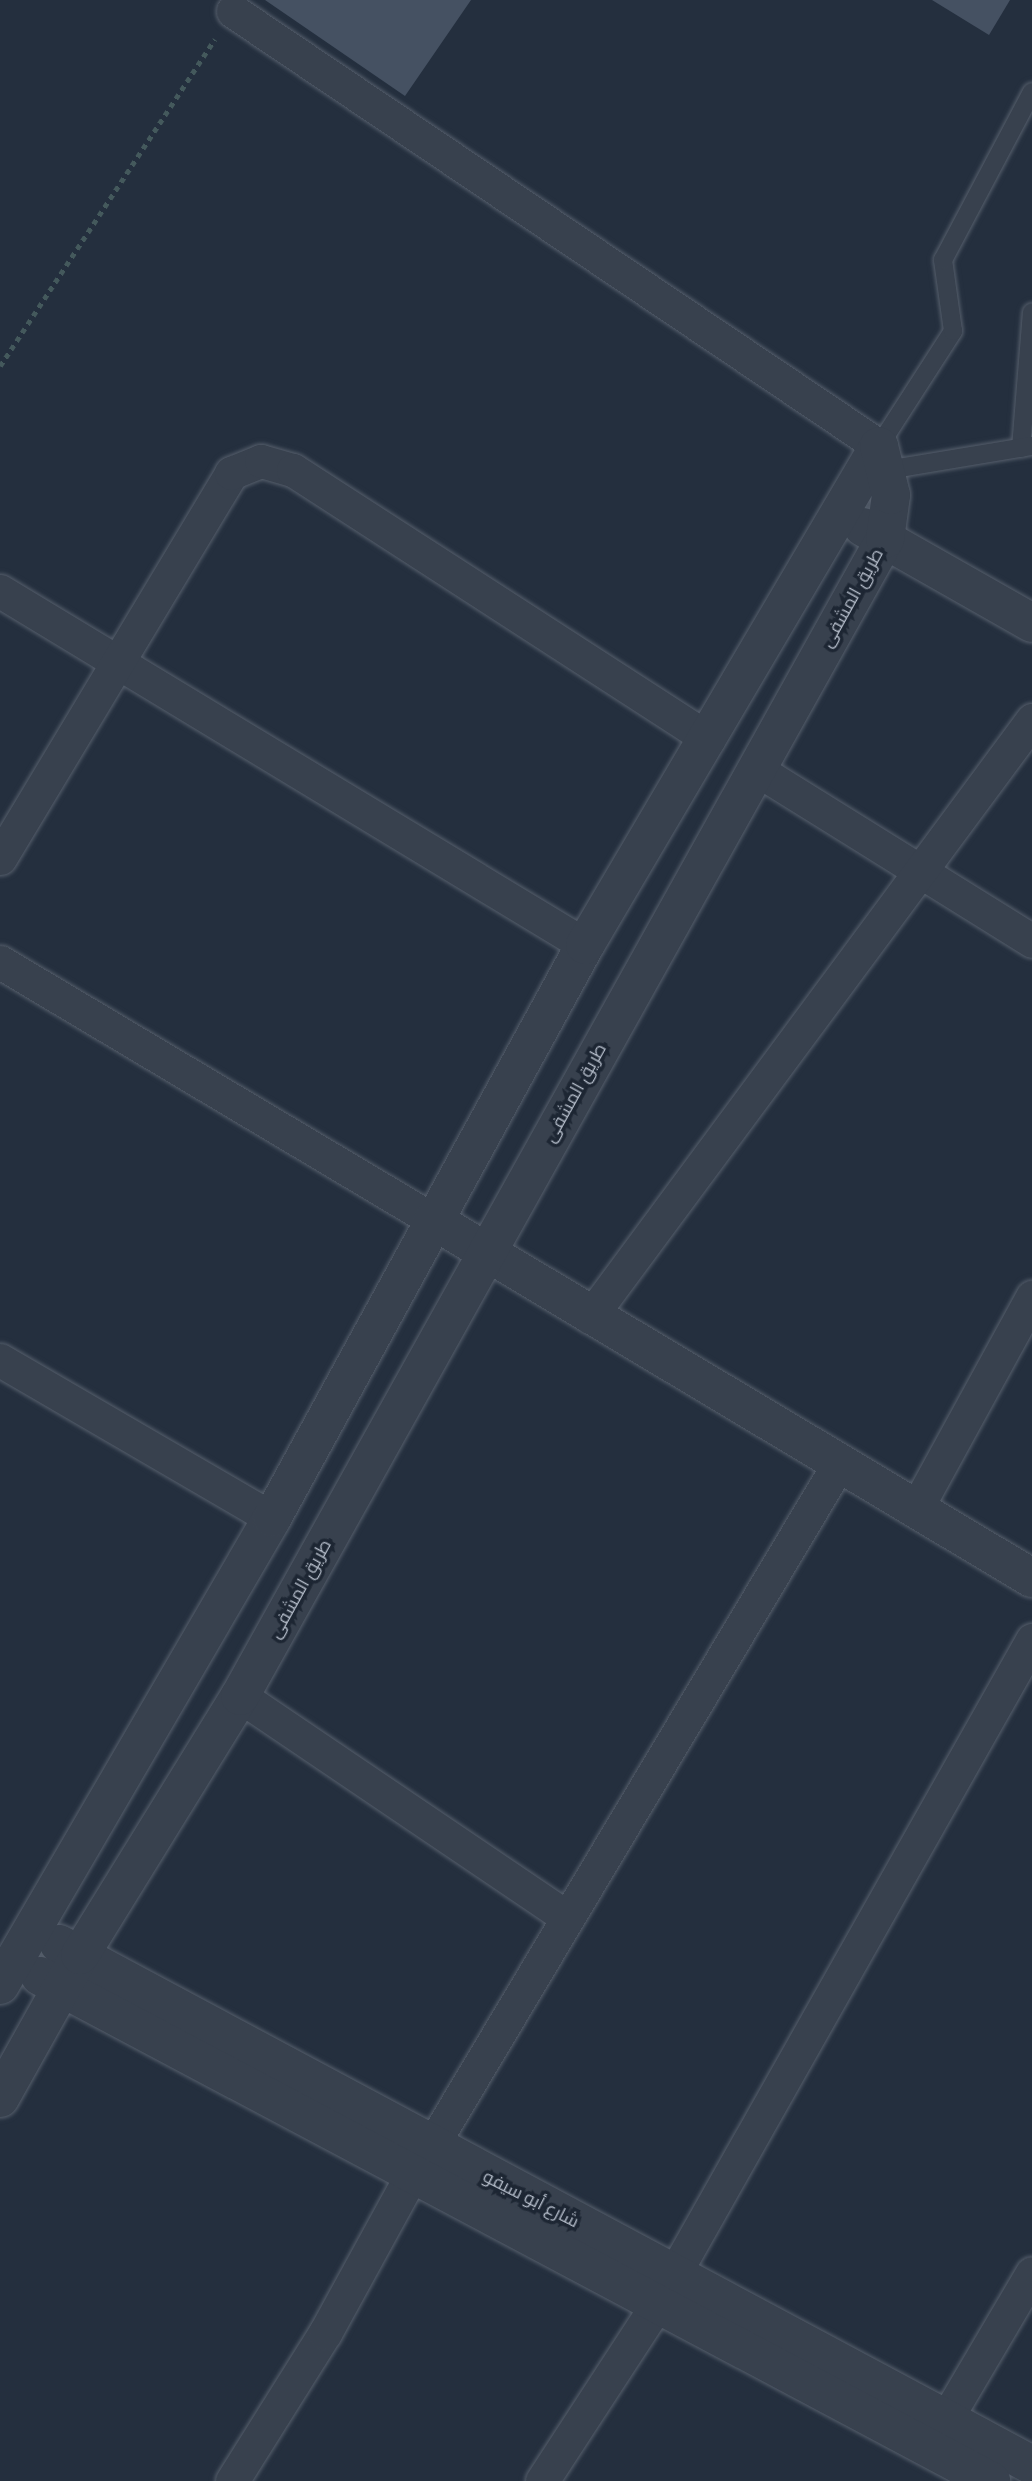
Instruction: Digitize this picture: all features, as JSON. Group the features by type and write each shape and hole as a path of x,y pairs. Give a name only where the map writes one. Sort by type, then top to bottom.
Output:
{"street":[{"path":"13,1952 272,1518 585,945 709,738 835,513 883,458 233,11"},
{"name":"طريق المشفى","path":"0,2098 80,1955 240,1696 485,1252 885,539 883,458"},
{"path":"0,858 231,473 261,461 293,470 709,738"},
{"path":"835,513 1032,623"},
{"path":"0,591 585,945"},
{"path":"590,1318 1032,720"},
{"path":"756,769 1032,941"},
{"path":"0,962 433,1220 590,1318 1032,1578"},
{"path":"916,1509 1032,1297"},
{"path":"0,1360 272,1518"},
{"path":"232,2481 325,2333 421,2162 838,1465"},
{"path":"542,2481 656,2306 672,2271 1032,1640"},
{"path":"240,1696 566,1917"},
{"name":"شارع أبو سيفو","path":"13,1952 80,1955 656,2306 991,2481"},
{"name":"شارع أبو سيفو","path":"13,1952 61,1988 421,2162 672,2271 1032,2465"},
{"path":"946,2419 1032,2273"}],"lane":[{"path":"883,458 953,331 943,260 1032,92"},
{"path":"883,458 1027,447 1032,312"}],"path":[{"path":"0,366 233,11"}],"building":[{"path":"265,0 471,0 405,96"},
{"path":"932,0 1010,0 989,35"}]}
